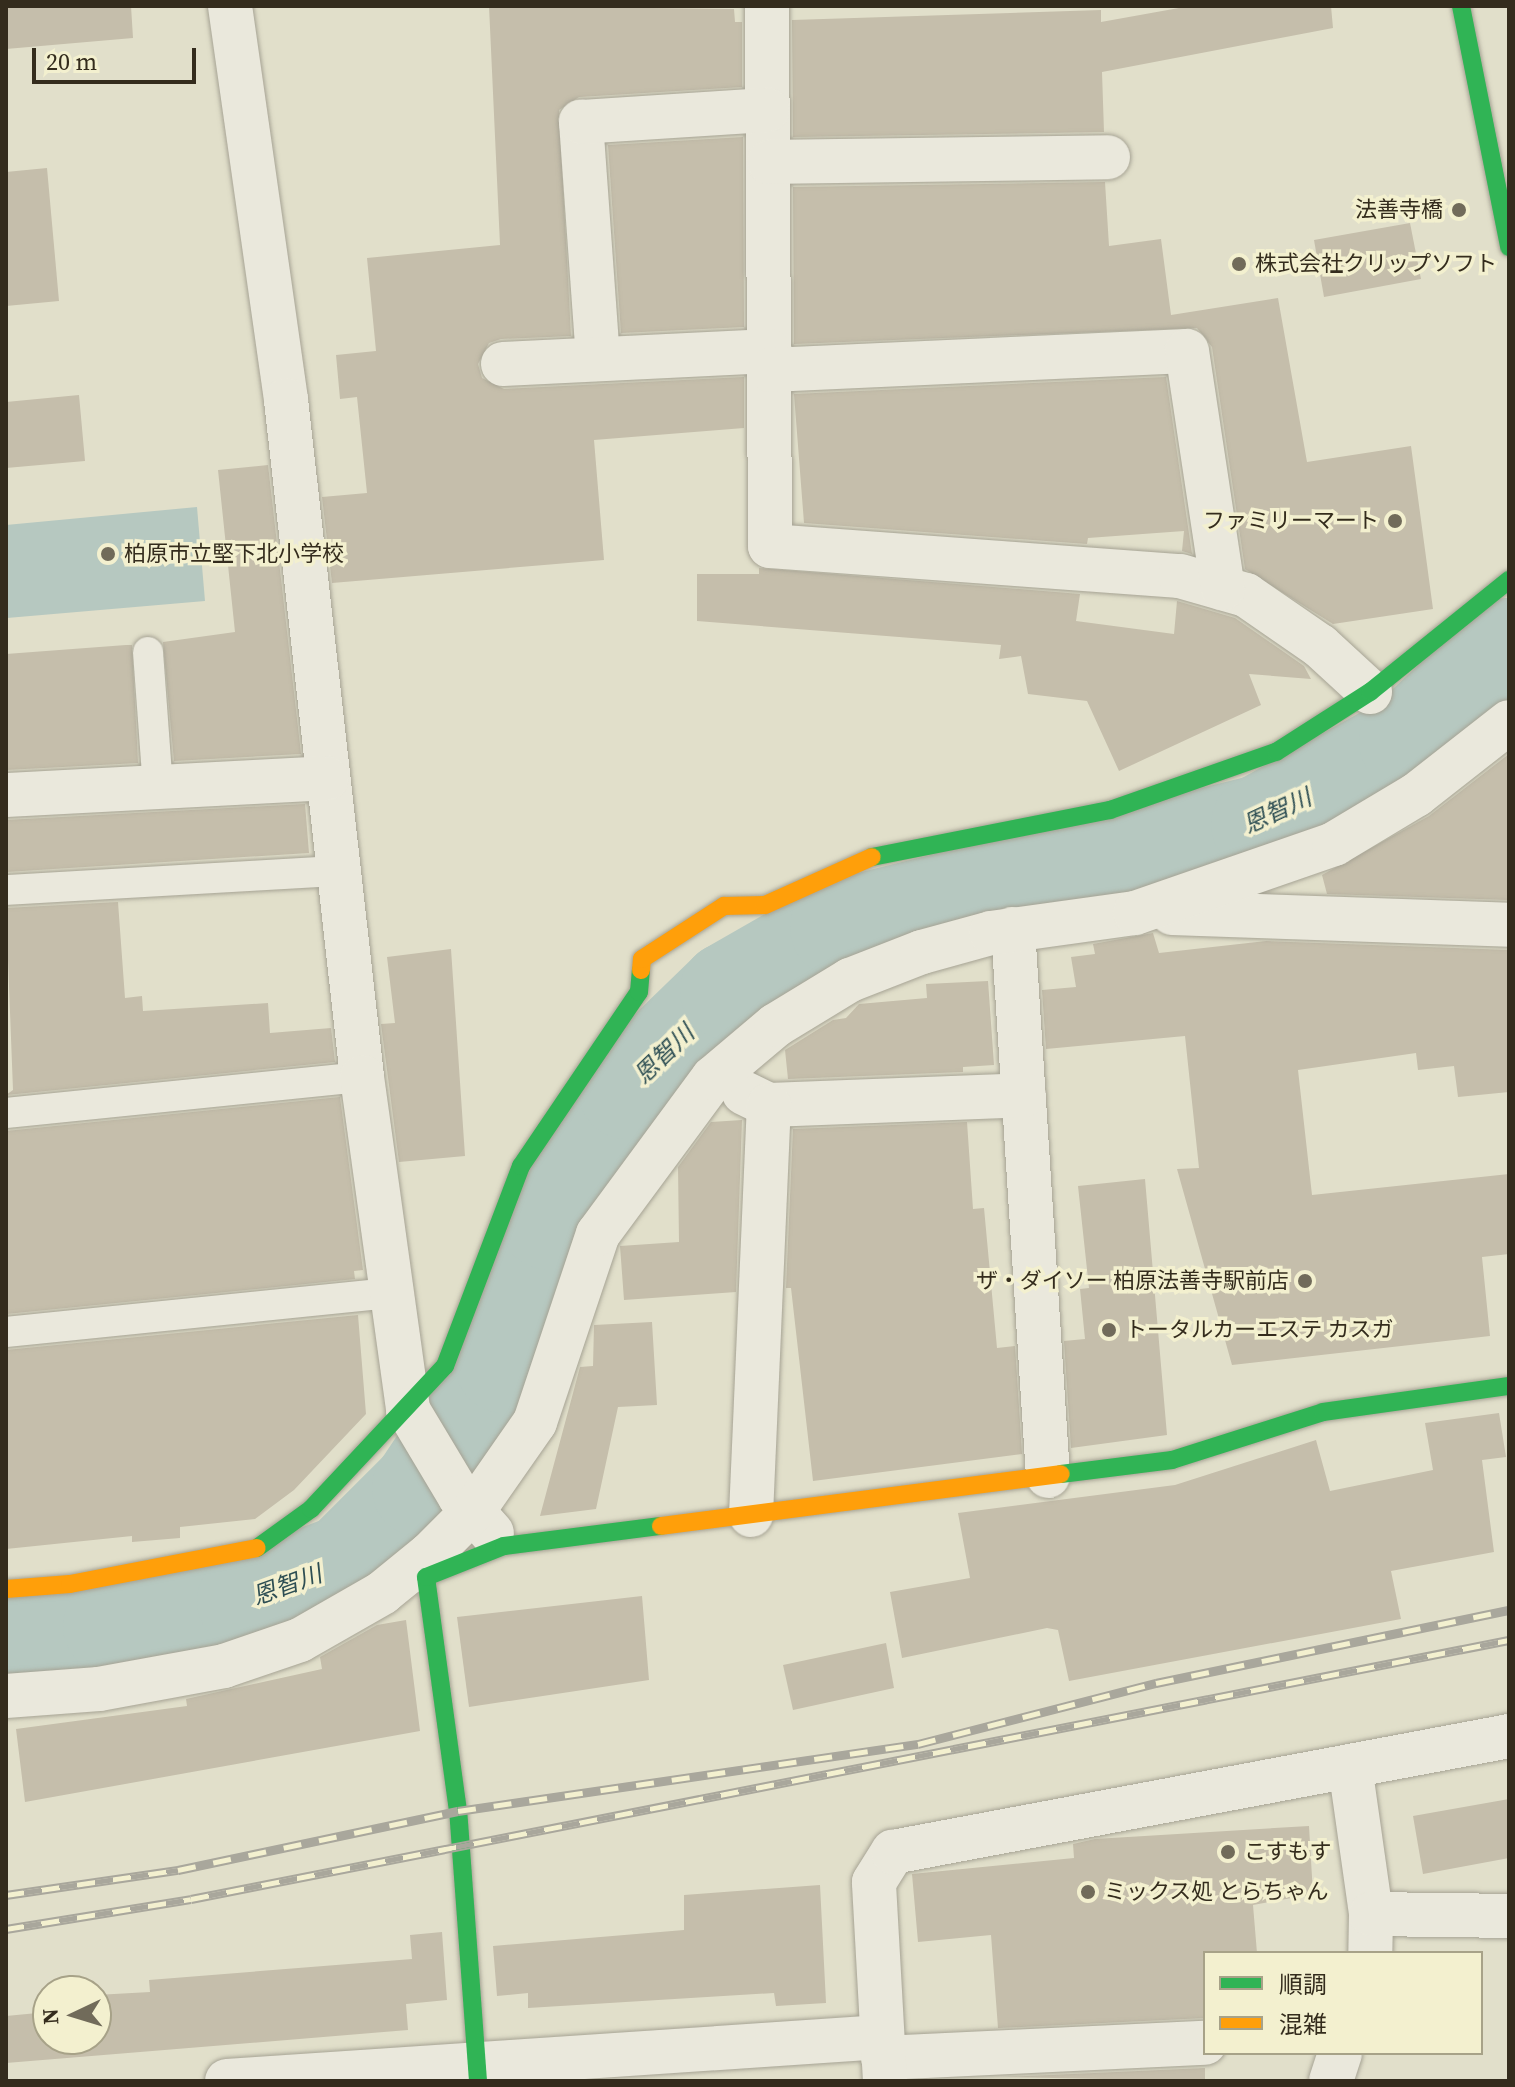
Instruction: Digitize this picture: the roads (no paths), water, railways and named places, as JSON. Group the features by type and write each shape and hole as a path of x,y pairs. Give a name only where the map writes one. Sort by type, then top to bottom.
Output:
{"street":[{"path":"230,6 286,400 362,1077 408,1410 466,1504 504,1546"},
{"path":"767,6 770,546 1180,576 1246,595 1320,646 1370,692"},
{"path":"1461,6 1509,247"},
{"path":"598,359 581,122 768,110"},
{"path":"769,162 1108,157"},
{"path":"503,364 598,359 770,360 1187,351 1223,588"},
{"path":"6,1589 70,1584 254,1550 311,1509 408,1410 445,1366 521,1166 639,992 642,959 724,906 765,905 861,859 1110,810 1198,783 1276,752 1370,692 1509,580"},
{"path":"1135,913 1334,844 1416,795 1509,722"},
{"path":"6,795 327,778"},
{"path":"382,1593 466,1504 535,1422 598,1234 713,1078 776,1025 850,980 922,952 1013,929 1135,913 1509,925"},
{"path":"1013,929 1048,1476"},
{"path":"713,1078 769,1105 1024,1095"},
{"path":"751,1515 769,1105"},
{"path":"6,1696 99,1689 224,1666 300,1640 382,1593 504,1546 1172,1460 1323,1412 1509,1386"},
{"path":"426,1577 458,1811 478,2073"},
{"path":"883,2059 874,1882 893,1852 1509,1736"},
{"path":"1350,1766 1371,1934 1509,1916"},
{"path":"227,2081 883,2059 1203,2043"},
{"path":"1331,2081 1339,2055"}],"lane":[{"path":"148,652 158,787"},
{"path":"6,890 338,871"},
{"path":"6,1113 362,1077"},
{"path":"6,1332 392,1293"}],"waterway":[{"name":"恩智川","path":"6,1634 112,1626 246,1601 346,1563 421,1488 504,1364 549,1221 627,1090 729,991 839,928 1260,824 1408,742 1509,647"}],"railway":[{"path":"6,1895 178,1870 458,1811 918,1744 1156,1683 1509,1610"},
{"path":"6,1929 191,1899 1509,1640"}],"place":[{"name":"法善寺橋","path":"1459,210"},
{"name":"株式会社クリップソフト","path":"1239,264"},
{"name":"ファミリーマート","path":"1395,521"},
{"name":"柏原市立堅下北小学校","path":"108,554"},
{"name":"ザ・ダイソー 柏原法善寺駅前店","path":"1305,1281"},
{"name":"トータルカーエステ カスガ","path":"1109,1330"},
{"name":"こすもす","path":"1228,1852"},
{"name":"ミックス処 とらちゃん","path":"1088,1892"}]}
